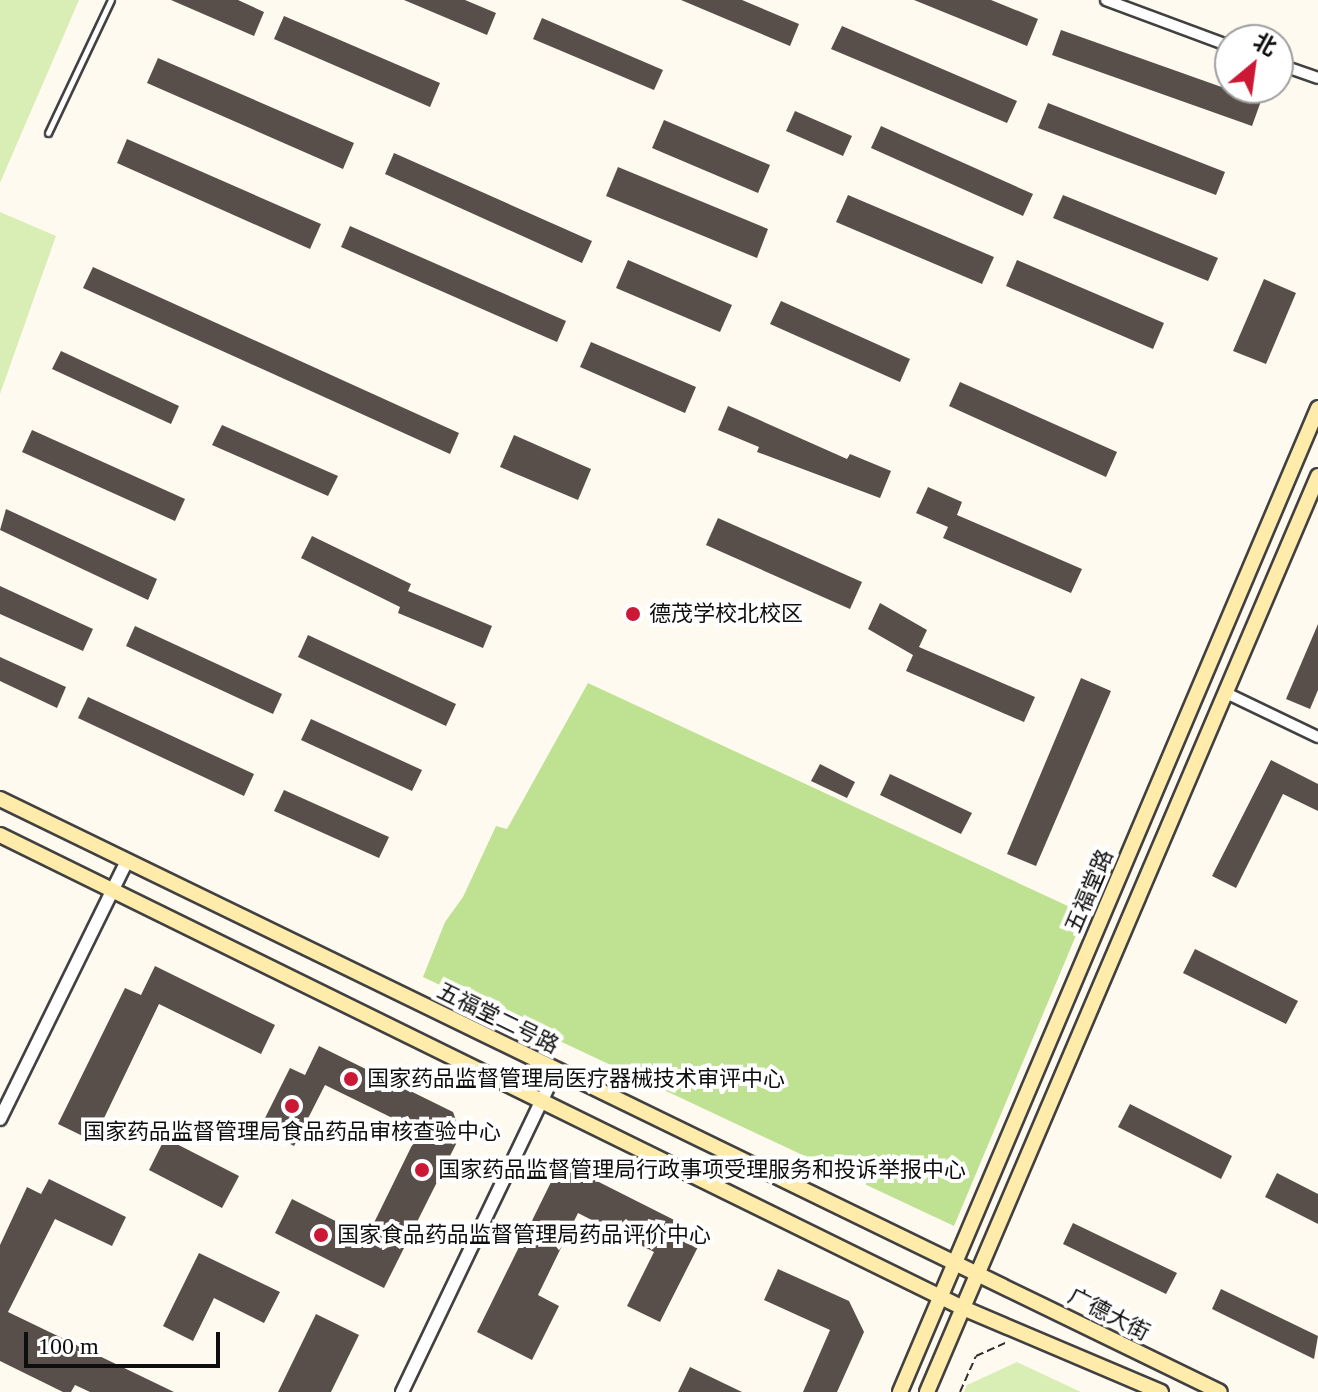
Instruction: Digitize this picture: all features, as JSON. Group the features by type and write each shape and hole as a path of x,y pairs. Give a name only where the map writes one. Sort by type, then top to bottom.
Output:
{"main road":[{"name":"五福堂路","path":"900,1392 1318,408"},
{"path":"927,1392 1318,476"},
{"name":"五福堂二号路","path":"0,799 977,1277"},
{"path":"0,835 963,1308 1161,1392"},
{"name":"广德大街","path":"977,1277 1220,1392"}],"street":[{"path":"1106,0 1214,40"},
{"path":"1294,70 1318,78"},
{"path":"1226,693 1318,737"},
{"path":"0,1119 110,889 127,861"},
{"path":"402,1392 556,1070"}],"lane":[{"path":"48,133 111,0"}],"path":[{"path":"960,1392 976,1356 997,1342 1020,1341"}],"green space":[{"path":"0,0 79,0 0,183"},
{"path":"0,212 56,236 0,394"},
{"path":"588,683 1085,914 954,1226 423,977 445,922 463,897 496,826 507,829"},
{"path":"1017,1362 1081,1392 964,1392 967,1385"}],"building":[{"path":"171,0 238,0 264,12 254,36"},
{"path":"404,0 465,0 496,13 487,35"},
{"path":"681,0 742,0 799,24 790,46"},
{"path":"914,0 991,0 1038,19 1027,46"},
{"path":"284,16 440,83 430,107 274,39"},
{"path":"542,18 663,70 654,90 533,39"},
{"path":"842,26 1017,101 1007,123 831,49"},
{"path":"1061,30 1214,84 1214,104 1260,104 1252,126 1052,55"},
{"path":"158,58 354,143 343,169 147,83"},
{"path":"1048,103 1225,172 1216,195 1038,128"},
{"path":"795,111 852,136 843,156 786,131"},
{"path":"664,120 770,165 758,193 652,148"},
{"path":"881,126 1033,194 1023,216 871,148"},
{"path":"127,139 321,224 310,249 117,163"},
{"path":"394,153 592,241 582,263 385,174"},
{"path":"618,167 768,229 757,258 606,196"},
{"path":"848,195 994,257 982,284 836,222"},
{"path":"1063,195 1218,258 1208,281 1053,218"},
{"path":"350,226 566,321 557,342 341,247"},
{"path":"628,260 732,305 720,332 616,288"},
{"path":"1017,260 1164,323 1153,349 1006,286"},
{"path":"93,267 459,433 450,454 83,288"},
{"path":"1264,279 1296,293 1266,364 1233,351"},
{"path":"781,301 910,359 900,382 770,324"},
{"path":"591,342 696,387 685,413 580,367"},
{"path":"61,351 179,406 171,424 52,369"},
{"path":"960,382 1117,452 1106,477 949,406"},
{"path":"728,406 847,459 850,454 891,471 880,498 757,452 759,447 718,430"},
{"path":"222,425 338,476 328,496 212,445"},
{"path":"32,430 185,499 175,521 22,452"},
{"path":"514,435 591,469 578,500 500,467"},
{"path":"928,487 962,502 957,515 1082,569 1071,593 943,538 948,527 916,513"},
{"path":"6,509 157,579 148,600 0,530"},
{"path":"718,518 862,582 850,609 706,545"},
{"path":"312,536 411,584 408,591 492,626 483,648 398,613 400,607 301,558"},
{"path":"0,586 93,629 83,651 0,614"},
{"path":"880,603 927,630 919,647 1035,697 1024,722 906,671 913,655 868,629"},
{"path":"1318,624 1318,690 1310,709 1286,699"},
{"path":"135,626 282,694 273,714 126,646"},
{"path":"308,635 456,704 446,726 298,657"},
{"path":"0,657 66,687 57,708 0,681"},
{"path":"1081,678 1111,691 1036,866 1007,854"},
{"path":"88,697 254,774 244,796 78,718"},
{"path":"311,719 422,770 412,791 301,740"},
{"path":"1271,760 1318,784 1318,811 1283,794 1236,888 1212,876"},
{"path":"820,764 855,782 847,798 811,781"},
{"path":"890,774 972,813 961,834 880,795"},
{"path":"284,790 389,837 379,858 274,811"},
{"path":"1195,949 1298,1001 1286,1024 1183,973"},
{"path":"155,966 275,1025 261,1054 159,1004 93,1141 58,1124 125,988 141,995"},
{"path":"319,1046 453,1112 461,1134 384,1288 275,1233 292,1199 367,1237 419,1131 325,1085 294,1146 260,1128 290,1068 305,1075"},
{"path":"1130,1104 1232,1156 1221,1179 1118,1127"},
{"path":"165,1138 239,1176 222,1208 149,1170"},
{"path":"573,1169 704,1235 660,1322 627,1306 654,1252 578,1213 538,1295 559,1306 532,1360 477,1332 554,1176"},
{"path":"1277,1173 1318,1194 1318,1224 1265,1197"},
{"path":"49,1179 126,1217 112,1246 55,1219 8,1312 174,1392 90,1392 75,1385 71,1392 63,1392 0,1361 0,1245 27,1187 41,1194"},
{"path":"1073,1223 1177,1273 1166,1294 1063,1244"},
{"path":"199,1253 280,1292 264,1323 214,1298 193,1341 163,1326"},
{"path":"778,1269 849,1301 864,1332 837,1392 803,1392 830,1330 764,1300"},
{"path":"1221,1289 1318,1336 1314,1359 1212,1309"},
{"path":"316,1314 359,1335 331,1392 278,1392"},
{"path":"690,1367 742,1392 678,1392"}],"place":[{"name":"德茂学校北校区","path":"633,614"},
{"name":"国家药品监督管理局医疗器械技术审评中心","path":"351,1079"},
{"name":"国家药品监督管理局食品药品审核查验中心","path":"292,1106"},
{"name":"国家药品监督管理局行政事项受理服务和投诉举报中心","path":"422,1170"},
{"name":"国家食品药品监督管理局药品评价中心","path":"321,1235"}]}
